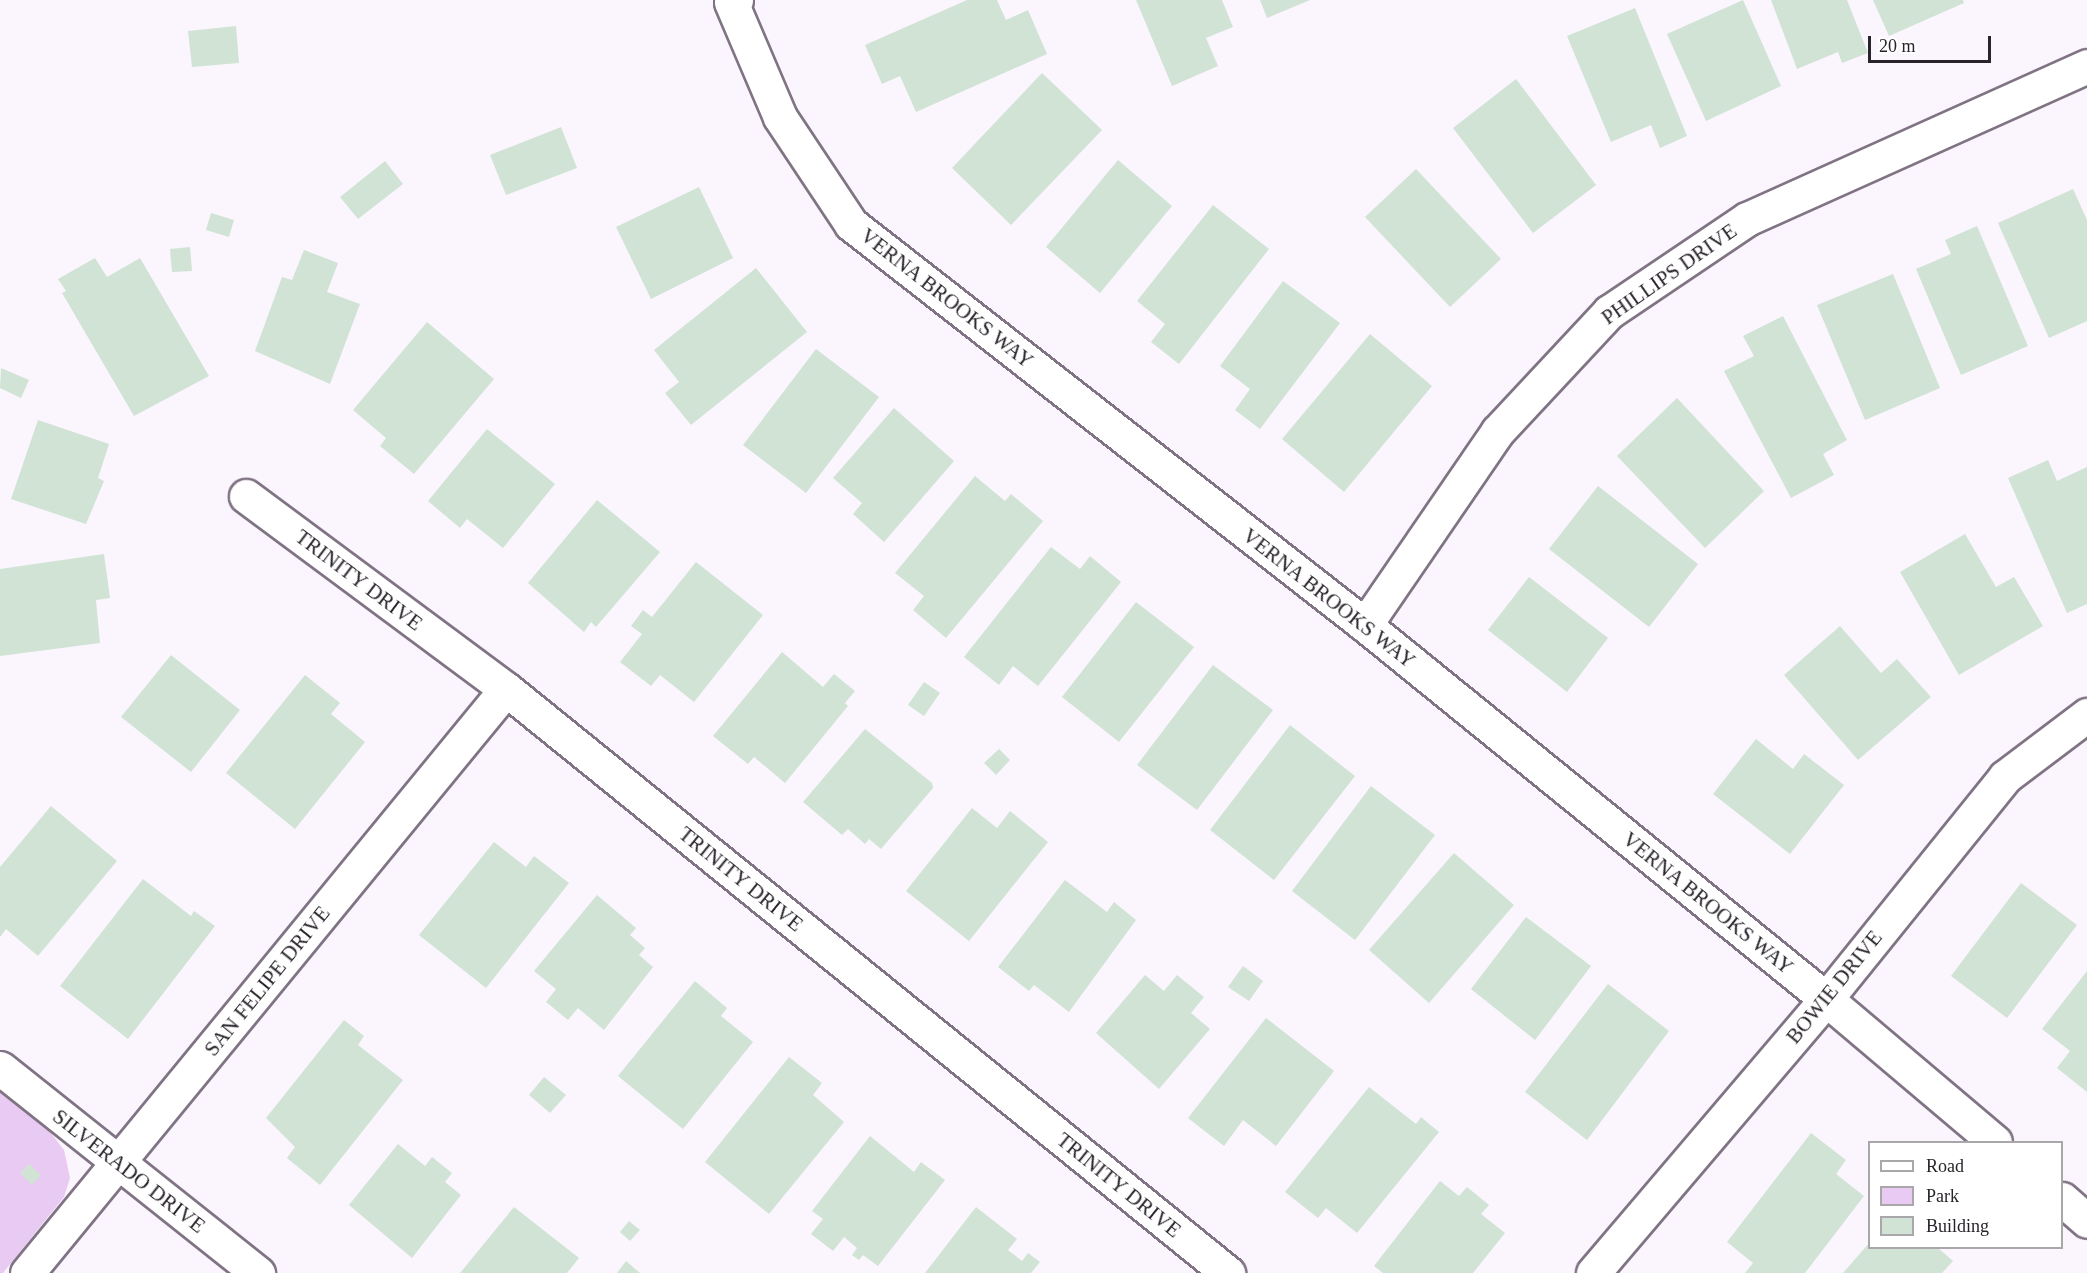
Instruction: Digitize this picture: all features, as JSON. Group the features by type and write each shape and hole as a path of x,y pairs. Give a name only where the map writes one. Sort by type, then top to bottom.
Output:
{"street":[{"name":"VERNA BROOKS WAY","path":"733,1 780,117 851,224 1365,625 1826,999 1993,1141"},
{"name":"PHILLIPS DRIVE","path":"1365,625 1498,431 1609,312 1748,219 2087,66"},
{"name":"TRINITY DRIVE","path":"246,496 506,689 1228,1273"},
{"name":"SAN FELIPE DRIVE","path":"27,1273 506,689"},
{"name":"BOWIE DRIVE","path":"1593,1273 1826,999 2005,777 2087,715"},
{"name":"SILVERADO DRIVE","path":"0,1068 117,1164 258,1273"},
{"path":"2063,1201 2087,1221"}],"green space":[{"path":"0,1091 50,1132 64,1150 70,1178 64,1197 3,1273 0,1273"}],"building":[{"path":"967,0 997,0 1006,20 1028,10 1047,54 916,112 900,76 882,84 865,45"},
{"path":"1136,0 1222,0 1233,27 1206,38 1218,66 1172,86"},
{"path":"1260,0 1310,0 1267,18"},
{"path":"1743,0 1781,86 1706,121 1667,34"},
{"path":"1771,0 1847,0 1868,53 1842,63 1838,52 1797,69"},
{"path":"1873,0 1963,0 1964,3 1889,36"},
{"path":"1635,8 1687,136 1660,148 1651,125 1611,142 1567,36"},
{"path":"236,26 239,63 192,67 188,31"},
{"path":"1042,73 1102,130 1011,225 952,168"},
{"path":"1516,79 1596,185 1533,233 1453,128"},
{"path":"561,127 577,168 506,195 490,155"},
{"path":"1118,160 1172,206 1100,293 1046,247"},
{"path":"385,161 403,184 358,219 340,197"},
{"path":"1416,169 1501,259 1450,307 1365,217"},
{"path":"699,187 733,258 651,299 616,227"},
{"path":"2073,189 2087,220 2087,321 2049,338 1998,223"},
{"path":"1213,205 1269,249 1179,364 1151,342 1165,324 1137,301"},
{"path":"211,213 234,220 229,237 206,230"},
{"path":"1977,226 2028,346 1961,375 1916,269 1951,254 1945,240"},
{"path":"190,247 192,271 172,272 170,249"},
{"path":"304,250 338,263 327,292 360,304 330,384 255,351 282,277 292,280"},
{"path":"95,258 107,277 140,258 209,376 134,416 62,293 66,291 58,279"},
{"path":"756,268 807,332 691,425 665,393 679,382 654,350"},
{"path":"1893,274 1940,388 1865,420 1817,305"},
{"path":"1283,281 1340,323 1260,429 1235,410 1250,389 1220,366"},
{"path":"1783,316 1847,440 1823,454 1834,475 1791,498 1724,371 1754,356 1743,336"},
{"path":"427,322 494,379 414,474 380,446 386,438 353,410"},
{"path":"1370,334 1432,386 1344,492 1282,439"},
{"path":"816,349 879,397 806,493 743,445"},
{"path":"1,368 29,380 21,398 0,388"},
{"path":"1677,398 1764,491 1705,548 1617,456"},
{"path":"894,408 954,461 884,542 853,514 862,503 833,478"},
{"path":"38,420 109,444 98,478 104,481 86,524 11,499"},
{"path":"487,429 555,484 503,548 467,519 460,528 428,501"},
{"path":"2048,460 2057,481 2087,467 2087,604 2067,613 2008,478"},
{"path":"975,476 1005,501 1011,494 1043,521 946,638 913,610 924,596 895,573"},
{"path":"1598,486 1698,564 1649,627 1549,549"},
{"path":"597,500 660,552 596,627 591,622 584,632 528,583"},
{"path":"1965,534 1996,587 2014,577 2043,626 1959,675 1900,572"},
{"path":"1051,547 1080,569 1090,556 1121,582 1038,686 1013,666 999,685 964,657"},
{"path":"104,554 110,598 96,600 100,643 0,656 0,569"},
{"path":"696,562 763,615 694,702 660,675 651,686 620,662 642,634 631,626 643,610 652,617"},
{"path":"1529,577 1608,638 1567,692 1488,630"},
{"path":"1136,602 1194,647 1119,742 1062,697"},
{"path":"1840,626 1881,673 1897,659 1931,697 1858,760 1784,675"},
{"path":"782,652 823,687 834,674 855,691 845,703 848,706 785,783 754,757 748,764 713,736"},
{"path":"171,655 240,710 191,772 121,717"},
{"path":"1213,665 1273,710 1197,810 1137,765"},
{"path":"305,675 340,703 331,714 365,742 295,829 226,773"},
{"path":"924,682 940,693 924,716 908,705"},
{"path":"1290,725 1355,776 1274,880 1210,830"},
{"path":"865,729 932,783 933,788 881,849 869,839 865,844 848,829 842,835 803,802"},
{"path":"1756,739 1793,769 1804,754 1844,785 1790,854 1713,794"},
{"path":"999,749 1010,760 996,775 984,763"},
{"path":"1371,786 1435,835 1355,940 1292,891"},
{"path":"51,806 117,861 38,956 6,929 0,937 0,867"},
{"path":"972,808 997,828 1010,811 1048,842 969,941 906,891"},
{"path":"494,842 526,867 534,856 569,883 486,988 419,935"},
{"path":"1454,853 1514,905 1429,1003 1369,950"},
{"path":"143,879 191,916 194,911 215,926 128,1039 60,986"},
{"path":"1065,880 1107,912 1114,902 1136,920 1069,1012 1034,985 1029,991 998,967"},
{"path":"2021,883 2077,925 2007,1018 1951,976"},
{"path":"597,895 636,928 630,935 645,948 639,955 653,967 604,1030 578,1008 568,1020 546,1002 556,989 534,971"},
{"path":"1526,917 1591,966 1535,1040 1471,989"},
{"path":"1243,966 1263,981 1249,1001 1228,987"},
{"path":"2087,971 2087,1092 2057,1068 2070,1051 2042,1029"},
{"path":"1145,975 1164,991 1177,975 1204,997 1191,1013 1210,1029 1159,1089 1096,1033"},
{"path":"695,981 727,1008 721,1016 753,1042 683,1129 618,1076"},
{"path":"1608,984 1669,1031 1587,1140 1525,1092"},
{"path":"1266,1018 1334,1071 1276,1146 1243,1120 1224,1146 1188,1118"},
{"path":"344,1020 364,1036 358,1045 403,1080 320,1185 287,1158 295,1147 266,1118"},
{"path":"789,1057 822,1083 813,1095 844,1122 769,1214 705,1162"},
{"path":"544,1077 566,1095 550,1113 529,1095"},
{"path":"1369,1087 1416,1124 1421,1117 1439,1132 1357,1233 1326,1208 1318,1218 1285,1192"},
{"path":"1811,1133 1846,1160 1836,1174 1864,1196 1805,1273 1745,1273 1753,1263 1727,1242"},
{"path":"870,1136 914,1172 921,1162 945,1180 878,1266 863,1255 859,1260 852,1255 857,1248 844,1237 833,1251 811,1234 823,1219 812,1211"},
{"path":"398,1144 425,1166 432,1157 452,1173 445,1182 461,1195 412,1258 349,1205"},
{"path":"29,1164 41,1175 32,1185 20,1173"},
{"path":"1440,1181 1459,1196 1467,1187 1489,1205 1481,1214 1505,1233 1473,1273 1383,1273 1374,1266"},
{"path":"514,1207 579,1258 567,1273 460,1273"},
{"path":"976,1207 1017,1239 1008,1250 1022,1261 1028,1253 1040,1262 1031,1273 925,1273"},
{"path":"629,1221 640,1230 630,1241 620,1232"},
{"path":"1868,1244 1868,1249 1939,1249 1953,1261 1942,1273 1843,1273"},
{"path":"626,1261 640,1273 617,1273"}]}
